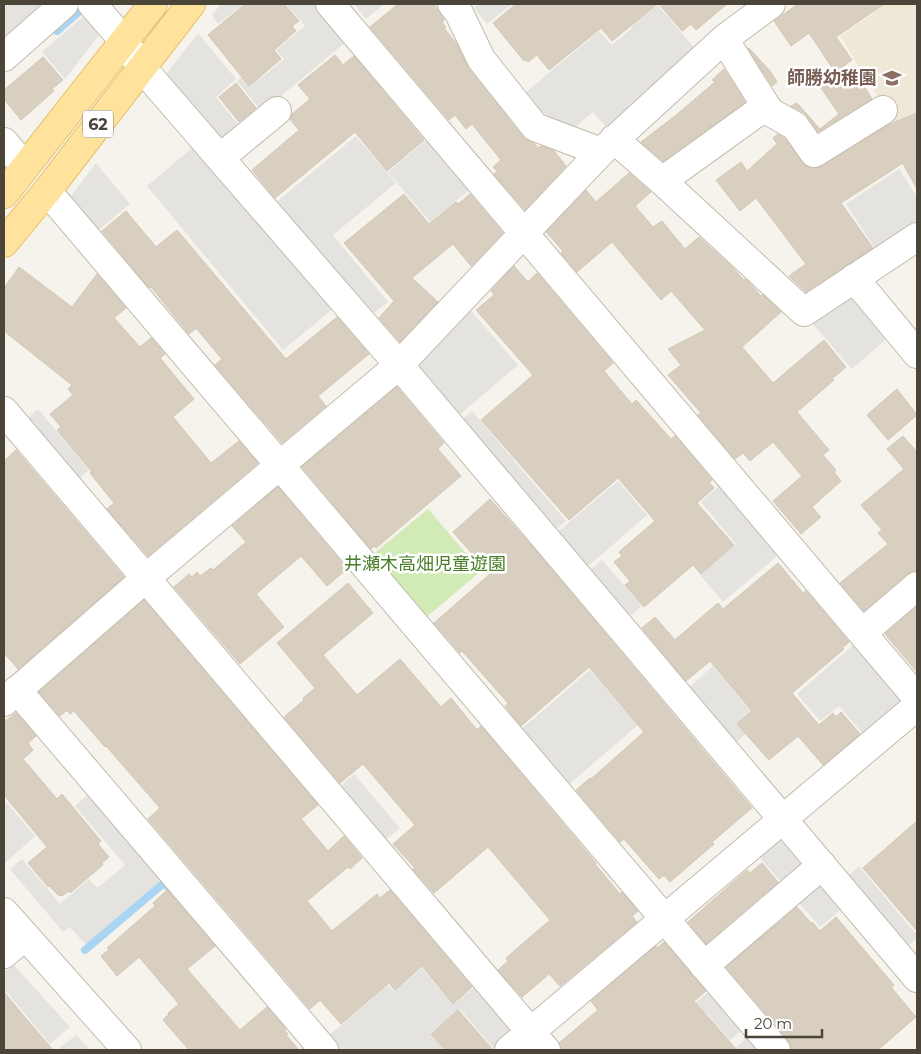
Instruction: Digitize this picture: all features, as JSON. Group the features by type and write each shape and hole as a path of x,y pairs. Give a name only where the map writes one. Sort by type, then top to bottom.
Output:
{"main road":[{"name":"62","path":"4,194 153,4"},
{"name":"62","path":"4,243 47,191 191,4"}],"street":[{"path":"4,57 64,4"},
{"path":"92,4 124,42 142,68 399,365 917,978"},
{"path":"330,4 917,698"},
{"path":"324,1050 10,696 146,578 399,365 608,146 724,39 771,4"},
{"path":"460,7 481,59 536,127 608,146 662,181 804,312 917,237"},
{"path":"724,39 766,106 772,113 795,126 814,153 883,110"},
{"path":"662,181 766,106"},
{"path":"220,158 277,110"},
{"path":"4,142 25,167"},
{"path":"47,191 776,1050"},
{"path":"854,278 917,354"},
{"path":"5,414 538,1041"},
{"path":"862,633 917,586"},
{"path":"509,1050 538,1041 664,919 917,706"},
{"path":"704,966 822,865"},
{"path":"4,912 127,1050"},
{"path":"4,954 25,936"}],"shaded area":[{"path":"4,4 45,4 4,40"},
{"path":"221,4 243,4 218,24 212,15"},
{"path":"286,4 316,4 347,41 262,112 237,81 252,69 260,79 284,59 276,50 305,26"},
{"path":"354,4 384,4 366,19"},
{"path":"479,4 512,4 487,24 474,8"},
{"path":"651,4 657,4 695,49 606,127 593,112 575,127 557,121 541,111 526,92 599,31 612,45 632,28 628,22"},
{"name":"師勝幼稚園","path":"881,4 917,4 917,170 908,175 884,133 891,129 892,120 840,36 874,13 871,10"},
{"path":"84,16 99,35 65,79 42,52"},
{"path":"198,33 236,79 216,97 243,130 222,147 164,77"},
{"path":"356,136 396,183 333,235 388,302 368,318 274,204"},
{"path":"431,136 473,187 430,222 388,172"},
{"path":"198,143 334,308 283,350 147,186"},
{"path":"96,163 130,204 95,233 68,200"},
{"path":"899,169 917,197 917,227 878,253 846,204"},
{"path":"855,295 890,336 852,369 810,321"},
{"path":"466,305 518,365 456,418 414,369"},
{"path":"38,409 89,470 75,482 24,421"},
{"path":"472,411 566,521 553,532 458,423"},
{"path":"618,481 647,515 584,570 554,535"},
{"path":"723,483 782,552 723,602 700,575 736,544 701,502"},
{"path":"602,560 642,606 626,620 586,573"},
{"path":"858,641 904,703 865,736 839,706 820,721 797,694"},
{"path":"713,666 760,722 732,746 685,691"},
{"path":"590,670 638,725 566,787 518,732"},
{"path":"354,774 400,828 382,843 336,790"},
{"path":"92,791 165,877 86,945 70,927 63,932 10,869 22,859 60,904 89,879 97,888 125,865 75,806"},
{"path":"7,803 35,836 4,864 4,805"},
{"path":"784,836 844,907 820,927 756,853"},
{"path":"859,866 917,935 917,938 905,949 845,879"},
{"path":"13,964 70,1027 50,1044 4,989 4,972"},
{"path":"422,968 453,1005 478,984 514,1034 495,1050 460,1009 430,1033 444,1050 336,1050 326,1038 388,985 394,991"},
{"path":"713,988 746,1027 730,1040 706,1013 662,1050 640,1050"},
{"path":"751,1034 765,1050 733,1050"},
{"path":"76,1035 90,1050 57,1050"}],"green space":[{"name":"井瀬木高畑児童遊園","path":"428,509 481,571 423,620 370,557"}],"building":[{"path":"245,4 284,4 299,21 292,26 296,31 274,50 281,59 249,86 208,35"},
{"path":"398,4 434,4 444,20 442,22 446,27 444,28 456,43 469,69 523,137 538,148 541,146 554,151 566,166 525,210 494,174 497,171 493,167 501,160 472,124 466,129 455,115 449,120 370,27"},
{"path":"516,4 657,4 612,41 601,28 549,70 537,55 528,62 524,61 493,23"},
{"path":"659,4 727,4 696,30 691,24 682,31"},
{"path":"798,4 884,4 836,37 852,60 835,72 809,33 791,46 774,21"},
{"path":"748,48 770,71 777,82 772,86"},
{"path":"335,55 343,65 354,56 424,140 387,171 355,132 275,198 252,170 299,130 290,119 292,114 310,99 298,85"},
{"path":"43,57 63,80 52,89 54,91 21,120 4,99 4,90"},
{"path":"852,66 872,99 818,132 803,112 791,106 797,103 820,129 839,114 821,88 837,79 835,76"},
{"path":"724,69 745,102 663,161 641,142 715,82 712,80"},
{"path":"236,83 256,108 239,122 219,97"},
{"path":"917,113 917,189 903,163 841,203 873,248 806,292 789,276 806,264 756,198 740,211 716,180 741,162 747,171 777,144 773,138 778,134 784,138 802,162 808,167 815,169 888,125"},
{"path":"629,173 651,192 635,206 653,227 662,221 685,249 699,237 744,280 748,281 761,296 763,295 781,312 742,347 773,383 824,340 846,367 797,412 829,450 823,455 836,470 834,472 841,481 812,507 821,517 801,534 773,501 802,476 773,442 750,461 743,453 735,459 698,415 701,413 668,375 681,365 668,349 705,330 671,291 661,300 612,242 577,272 561,253 563,251 546,232 586,190 596,202"},
{"path":"404,194 429,224 456,202 458,204 470,194 503,233 471,266 453,244 412,278 438,302 400,342 379,318 394,301 344,243"},
{"path":"126,211 156,247 177,230 286,359 337,317 369,354 318,396 326,406 282,443 215,365 222,359 196,328 189,334 102,231"},
{"path":"514,266 528,282 537,273 613,363 604,371 632,404 636,400 671,439 675,436 712,480 709,482 714,488 697,503 734,545 701,574 693,565 644,607 625,585 630,581 614,562 622,556 619,552 655,521 618,478 569,520 481,420 533,375 476,310 494,295 491,291"},
{"path":"19,267 72,307 97,274 126,308 114,318 140,347 151,338 165,354 160,358 194,399 173,417 211,463 239,441 258,463 148,556 107,509 114,503 90,473 92,472 57,430 61,427 50,414 73,395 68,389 72,385 4,331 4,288"},
{"path":"397,387 444,443 438,449 461,476 376,548 375,546 371,549 302,467"},
{"path":"897,389 917,415 888,440 867,415"},
{"path":"903,436 917,452 917,571 907,574 864,611 840,583 888,544 878,533 882,530 861,505 904,469 887,449"},
{"path":"16,450 124,577 18,669 4,653 4,461"},
{"path":"278,487 347,569 327,586 301,556 256,594 284,627 240,664 174,587 189,574 192,577 197,572 200,576 211,568 213,570 246,542 232,526"},
{"path":"490,499 531,545 752,808 712,842 714,844 670,882 664,875 659,879 624,839 620,842 576,790 644,732 589,667 521,726 505,706 508,703 462,651 460,653 434,623 490,574 453,532"},
{"path":"778,563 803,593 806,591 849,642 842,648 844,649 792,693 819,725 833,713 836,717 841,712 860,734 823,765 798,736 769,760 737,724 752,711 710,661 686,681 642,628 655,617 675,640 718,603 723,609"},
{"path":"348,583 373,613 323,655 357,695 400,659 441,707 451,698 477,730 481,726 620,894 622,892 638,911 632,916 637,922 560,986 549,974 522,997 498,970 508,961 506,958 550,920 488,847 434,893 393,844 415,825 363,764 340,783 284,717 315,688 277,643"},
{"path":"144,600 318,805 301,819 328,851 344,836 362,858 350,869 348,867 307,901 332,931 377,894 380,898 390,890 472,987 453,1004 422,966 395,990 389,983 341,1024 320,1000 310,1009 148,819 160,808 74,711 70,714 67,710 60,716 39,692"},
{"path":"917,606 917,672 885,634"},
{"path":"16,713 36,736 28,743 33,750 23,759 57,799 62,794 101,841 98,844 109,857 102,863 103,865 70,893 69,891 62,896 59,896 48,887 28,863 47,847 4,795 4,722"},
{"path":"917,821 917,931 863,868"},
{"path":"762,863 778,882 706,944 688,922 747,870 750,873"},
{"path":"167,890 215,946 187,969 240,1030 267,1007 286,1029 284,1030 288,1034 286,1035 299,1050 189,1050 163,1020 179,1004 139,957 117,976 101,956 109,950 107,948 155,906 153,903"},
{"path":"797,907 820,931 836,917 894,985 891,987 916,1017 878,1050 792,1050 788,1040 726,967"},
{"path":"664,942 706,991 694,1001 737,1050 561,1050 559,1043 598,1010 591,1001 656,946 657,948"},
{"path":"4,992 23,1015 53,1050 4,1050"},
{"path":"458,1010 493,1050 445,1050 431,1034"}],"waterway":[{"path":"57,31 83,8"},
{"path":"85,950 164,883 170,889"}],"place":[{"name":"師勝幼稚園","path":"892,78"}]}
